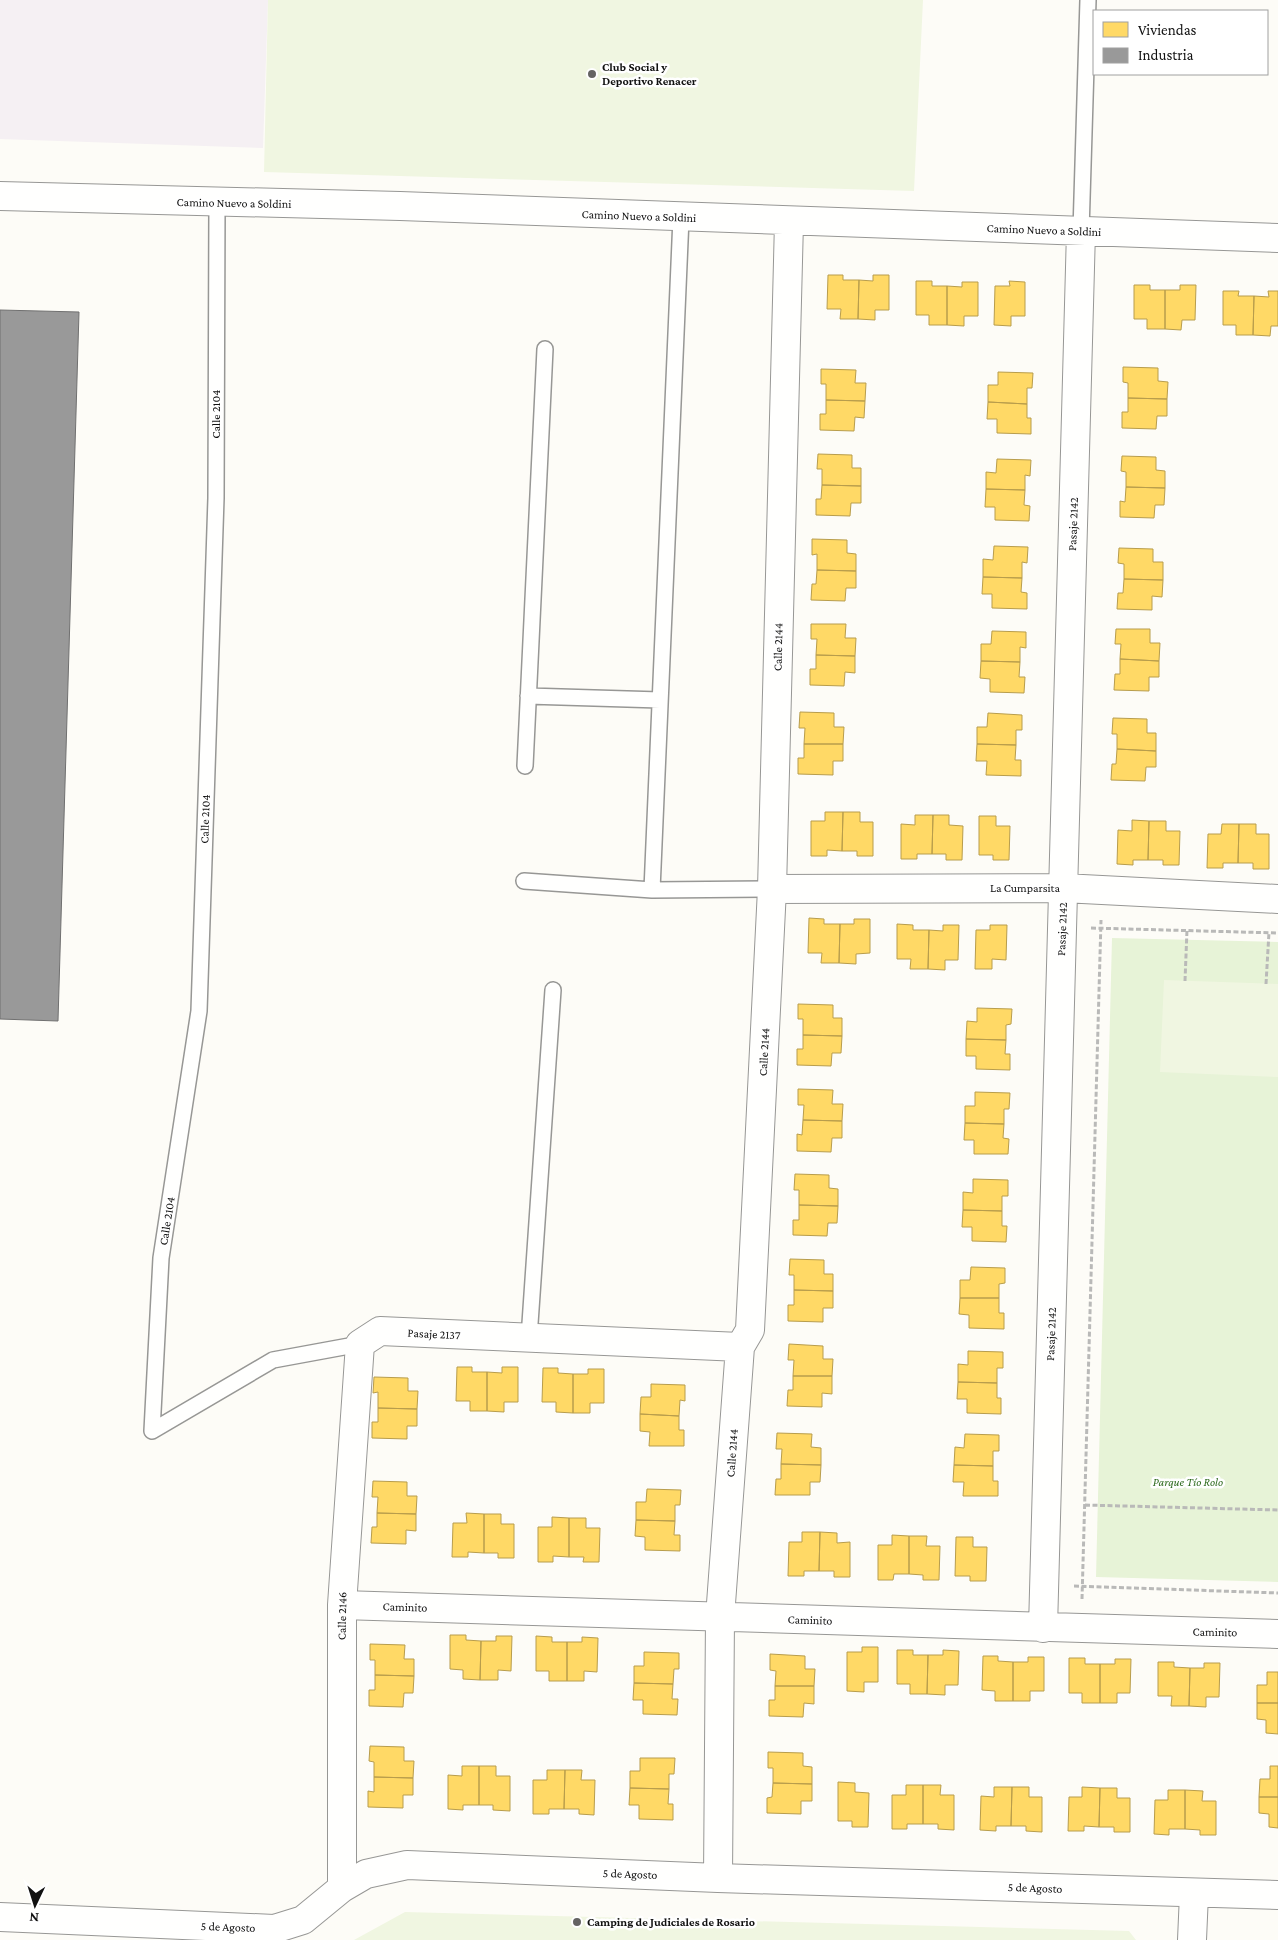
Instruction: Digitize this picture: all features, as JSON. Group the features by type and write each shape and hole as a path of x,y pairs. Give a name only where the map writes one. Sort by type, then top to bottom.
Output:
{"street":[{"name":"Camino Nuevo a Soldini","path":"0,196 217,203 400,206 789,222 1278,238"},
{"name":"Calle 2144","path":"718,1878 720,1617 740,1347 750,1330 772,889 789,222"},
{"name":"Pasaje 2142","path":"1043,1628 1081,231"},
{"name":"La Cumparsita","path":"772,889 1063,888 1278,899"},
{"name":"Pasaje 2137","path":"360,1344 380,1331 740,1347"},
{"name":"Calle 2146","path":"342,1888 342,1606 360,1344"},
{"name":"Caminito","path":"342,1606 1278,1634"},
{"name":"5 de Agosto","path":"0,1917 274,1929 303,1920 342,1888 366,1874 407,1865 718,1878 1194,1894 1278,1895"},
{"path":"1192,1940 1194,1894"}],"lane":[{"path":"1081,231 1088,0"},
{"name":"Calle 2104","path":"152,1431 161,1258 199,1012 216,498 217,203"},
{"path":"652,890 681,218"},
{"path":"525,766 545,349"},
{"path":"528,696 660,700"},
{"path":"524,881 652,890 772,889"},
{"path":"529,1338 553,990"},
{"name":"Pasaje 2137","path":"152,1431 273,1360 360,1344"}],"path":[{"path":"1081,1629 1102,890"},
{"path":"1062,928 1278,932"},
{"path":"1185,981 1187,930"},
{"path":"1266,984 1268,932"},
{"path":"1085,1504 1278,1510"},
{"path":"1044,1585 1278,1593"}],"shaded area":[{"path":"0,0 268,0 263,148 0,139"}],"green space":[{"name":"Club Social y Deportivo Renacer","path":"268,0 923,0 914,191 264,172"},
{"name":"Parque Tío Rolo","path":"1112,938 1278,942 1278,1582 1096,1577"},
{"path":"1164,980 1278,984 1278,1077 1160,1072"},
{"name":"Camping de Judiciales de Rosario","path":"405,1912 1129,1931 1136,1940 354,1940"}],"building: Viviendas":[{"path":"828,275 843,275 843,280 859,280 858,319 840,319 841,309 827,309"},
{"path":"873,275 889,275 889,310 875,310 875,320 858,319 859,280 873,281"},
{"path":"916,281 932,281 932,286 947,286 947,325 929,325 929,315 916,315"},
{"path":"1009,281 1025,282 1025,316 1011,316 1011,326 994,325 995,286 1010,286"},
{"path":"962,282 978,282 978,316 964,316 964,326 947,325 947,286 962,287"},
{"path":"1134,285 1150,285 1150,290 1165,290 1165,329 1147,329 1147,319 1134,319"},
{"path":"1180,285 1196,285 1195,320 1182,320 1181,330 1165,329 1165,290 1180,290"},
{"path":"1223,291 1239,291 1238,296 1254,296 1253,335 1236,335 1236,325 1223,325"},
{"path":"1268,291 1278,291 1278,326 1271,326 1270,336 1253,335 1254,296 1269,297"},
{"path":"1123,367 1158,368 1158,381 1168,382 1167,399 1128,398 1128,383 1123,382"},
{"path":"821,369 856,370 855,383 866,383 865,401 826,400 826,384 821,384"},
{"path":"998,372 1033,373 1032,388 1027,388 1027,404 988,402 988,385 998,385"},
{"path":"1128,398 1167,399 1167,416 1157,416 1156,429 1122,428 1122,412 1128,412"},
{"path":"826,400 865,401 864,418 855,417 854,431 820,430 820,414 826,414"},
{"path":"988,402 1027,404 1027,418 1031,418 1031,434 997,433 997,419 987,419"},
{"path":"818,454 852,455 852,468 861,468 861,486 822,485 822,469 817,469"},
{"path":"1122,456 1156,457 1156,470 1165,471 1165,488 1126,487 1126,472 1121,471"},
{"path":"997,459 1031,460 1030,476 1025,475 1025,490 986,489 986,472 996,473"},
{"path":"822,485 861,486 861,503 851,503 850,516 816,515 816,499 821,499"},
{"path":"1126,487 1165,488 1164,505 1155,505 1154,518 1120,517 1120,501 1125,502"},
{"path":"986,489 1025,490 1024,505 1030,506 1029,521 995,520 995,507 985,507"},
{"path":"812,539 847,540 847,553 856,554 856,571 817,570 817,554 812,555"},
{"path":"994,546 1028,547 1027,563 1022,562 1022,578 983,577 983,559 993,560"},
{"path":"1119,548 1153,549 1153,562 1163,562 1163,580 1124,579 1124,564 1118,563"},
{"path":"817,570 856,571 856,588 846,588 845,601 811,600 812,584 816,584"},
{"path":"983,577 1022,578 1021,592 1027,593 1027,609 992,608 992,594 982,594"},
{"path":"1124,579 1163,580 1162,597 1152,596 1152,610 1117,609 1118,593 1123,593"},
{"path":"811,624 846,624 845,638 856,638 855,656 816,655 817,639 811,639"},
{"path":"1116,629 1150,629 1150,643 1160,643 1159,661 1120,659 1121,644 1115,644"},
{"path":"992,631 1026,632 1026,648 1020,647 1020,662 981,661 981,644 991,644"},
{"path":"816,655 855,656 855,673 845,672 844,686 810,685 810,669 816,669"},
{"path":"1120,659 1159,661 1159,677 1149,677 1149,691 1114,690 1115,674 1120,674"},
{"path":"981,661 1020,662 1019,677 1025,677 1024,693 990,692 990,679 980,678"},
{"path":"800,712 834,713 834,727 844,727 843,744 804,744 805,728 799,728"},
{"path":"988,713 1022,715 1022,730 1016,730 1016,745 977,744 977,727 987,727"},
{"path":"1113,718 1147,719 1147,733 1156,733 1156,751 1117,749 1117,734 1112,734"},
{"path":"804,744 843,744 843,761 833,761 833,775 798,774 798,758 804,758"},
{"path":"977,744 1016,745 1015,760 1021,760 1021,776 986,775 987,761 976,761"},
{"path":"1117,749 1156,751 1156,767 1146,767 1145,781 1111,780 1112,764 1116,764"},
{"path":"825,812 843,812 842,851 827,850 827,856 811,856 811,821 825,821"},
{"path":"843,812 860,812 860,822 873,822 873,856 857,856 857,851 842,851"},
{"path":"915,815 933,815 932,854 917,854 917,859 901,859 901,824 915,825"},
{"path":"933,815 949,815 949,825 963,826 962,860 946,860 946,854 932,854"},
{"path":"979,816 996,816 996,826 1010,826 1009,860 993,860 993,855 979,855"},
{"path":"1132,820 1149,821 1148,860 1133,860 1133,865 1117,864 1118,830 1132,831"},
{"path":"1149,821 1166,821 1166,831 1180,831 1179,865 1163,865 1163,860 1148,860"},
{"path":"1222,824 1239,824 1238,863 1223,863 1223,868 1207,868 1208,834 1221,834"},
{"path":"1239,824 1256,824 1256,834 1269,834 1269,869 1253,869 1253,863 1238,863"},
{"path":"809,918 824,919 824,924 840,924 839,963 821,963 822,953 808,953"},
{"path":"854,919 870,919 870,953 856,954 856,964 839,963 840,924 854,924"},
{"path":"897,924 913,925 913,930 929,930 928,969 910,969 911,959 897,959"},
{"path":"943,925 959,925 958,960 945,960 945,970 928,969 929,930 943,931"},
{"path":"990,925 1007,925 1006,960 992,959 992,969 975,969 976,930 990,930"},
{"path":"798,1004 833,1005 833,1018 842,1018 842,1036 803,1035 803,1019 798,1019"},
{"path":"977,1008 1012,1009 1011,1024 1006,1025 1006,1040 966,1039 967,1021 977,1022"},
{"path":"803,1035 842,1036 841,1053 832,1053 831,1066 797,1065 797,1049 803,1049"},
{"path":"966,1039 1006,1040 1005,1054 1010,1054 1010,1070 976,1069 976,1056 966,1056"},
{"path":"798,1089 833,1090 832,1104 843,1104 842,1121 803,1120 804,1105 798,1105"},
{"path":"975,1092 1010,1093 1009,1109 1004,1109 1004,1124 965,1123 965,1106 975,1106"},
{"path":"803,1120 842,1121 842,1138 832,1138 831,1152 797,1151 797,1134 802,1135"},
{"path":"965,1123 1004,1124 1003,1138 1009,1139 1008,1154 974,1154 974,1140 964,1140"},
{"path":"795,1174 829,1175 829,1188 838,1189 838,1206 799,1205 799,1190 794,1190"},
{"path":"973,1179 1008,1180 1008,1196 1002,1196 1002,1211 963,1210 963,1192 973,1193"},
{"path":"799,1205 838,1206 837,1223 828,1223 827,1236 793,1235 793,1220 799,1220"},
{"path":"963,1210 1002,1211 1002,1226 1007,1226 1006,1242 972,1241 972,1227 962,1227"},
{"path":"790,1259 824,1260 824,1274 833,1274 833,1291 794,1290 794,1275 789,1275"},
{"path":"971,1267 1005,1268 1005,1283 999,1284 999,1298 960,1298 960,1280 970,1280"},
{"path":"794,1290 833,1291 833,1308 823,1308 823,1322 788,1321 788,1305 794,1305"},
{"path":"960,1298 999,1298 999,1313 1004,1313 1004,1329 969,1328 969,1315 959,1314"},
{"path":"789,1344 823,1346 823,1359 833,1359 832,1376 793,1376 794,1360 788,1360"},
{"path":"968,1351 1003,1352 1003,1368 997,1368 997,1383 958,1382 958,1364 968,1365"},
{"path":"457,1367 472,1367 472,1372 487,1372 487,1411 470,1411 470,1401 456,1401"},
{"path":"502,1367 518,1367 518,1402 504,1402 504,1412 487,1411 487,1372 502,1373"},
{"path":"543,1368 558,1368 558,1373 573,1374 573,1413 556,1412 556,1402 542,1402"},
{"path":"588,1369 604,1369 604,1403 590,1403 590,1413 573,1413 573,1374 588,1374"},
{"path":"793,1376 832,1376 832,1394 822,1393 822,1407 787,1406 788,1390 793,1390"},
{"path":"374,1377 408,1378 408,1391 418,1391 417,1409 378,1408 378,1392 373,1393"},
{"path":"958,1382 997,1383 997,1398 1001,1398 1001,1414 967,1413 967,1399 957,1399"},
{"path":"651,1384 685,1385 685,1401 680,1400 679,1416 640,1414 641,1397 651,1397"},
{"path":"378,1408 417,1409 417,1426 407,1426 407,1439 372,1438 372,1422 378,1422"},
{"path":"640,1414 679,1416 679,1430 684,1430 684,1446 649,1446 650,1432 640,1431"},
{"path":"777,1433 812,1434 811,1447 821,1448 821,1465 781,1464 782,1449 776,1449"},
{"path":"965,1434 999,1435 999,1451 993,1451 993,1466 954,1465 955,1447 964,1448"},
{"path":"781,1464 821,1465 820,1482 810,1482 810,1495 775,1495 776,1479 781,1479"},
{"path":"954,1465 993,1466 993,1481 998,1481 998,1496 963,1496 964,1482 953,1482"},
{"path":"373,1481 407,1482 407,1496 417,1496 416,1514 377,1513 378,1497 372,1497"},
{"path":"647,1489 681,1490 680,1505 675,1505 675,1521 636,1520 636,1502 646,1502"},
{"path":"377,1513 416,1514 416,1531 406,1530 406,1544 371,1543 372,1527 377,1527"},
{"path":"466,1513 484,1514 484,1553 468,1552 468,1557 452,1557 453,1523 467,1523"},
{"path":"484,1514 501,1514 501,1524 514,1524 514,1558 498,1558 498,1553 484,1553"},
{"path":"552,1517 569,1518 569,1557 553,1556 553,1562 538,1562 538,1527 552,1527"},
{"path":"569,1518 586,1518 586,1528 600,1528 599,1562 583,1562 584,1557 569,1557"},
{"path":"636,1520 675,1521 674,1535 680,1535 680,1551 645,1550 645,1537 635,1536"},
{"path":"802,1532 820,1532 819,1571 804,1571 804,1576 788,1576 789,1542 802,1542"},
{"path":"820,1532 837,1533 837,1543 850,1542 850,1577 834,1577 834,1571 819,1571"},
{"path":"892,1535 909,1536 909,1574 894,1574 893,1580 878,1580 878,1545 892,1545"},
{"path":"909,1536 927,1536 926,1546 940,1546 939,1580 923,1580 923,1575 909,1574"},
{"path":"956,1537 973,1537 973,1547 987,1547 986,1581 970,1581 970,1576 955,1576"},
{"path":"450,1635 466,1635 466,1640 481,1641 480,1680 463,1679 463,1670 450,1669"},
{"path":"496,1636 512,1636 511,1671 498,1670 498,1680 480,1680 481,1641 496,1641"},
{"path":"536,1636 552,1637 552,1642 567,1642 567,1681 549,1681 549,1671 536,1671"},
{"path":"582,1637 598,1638 597,1672 584,1671 584,1681 567,1681 567,1642 582,1642"},
{"path":"370,1644 405,1645 404,1659 414,1659 414,1676 375,1675 375,1660 370,1660"},
{"path":"862,1647 878,1647 878,1682 864,1682 864,1692 847,1691 847,1652 862,1652"},
{"path":"897,1650 913,1650 913,1655 928,1655 927,1694 910,1694 910,1684 897,1684"},
{"path":"943,1650 959,1651 958,1685 945,1685 945,1695 927,1694 928,1655 943,1655"},
{"path":"644,1652 679,1653 679,1669 674,1669 673,1684 634,1683 634,1666 644,1666"},
{"path":"770,1654 805,1656 805,1669 815,1669 814,1686 775,1686 776,1671 770,1670"},
{"path":"983,1656 998,1656 998,1661 1013,1662 1013,1701 995,1701 995,1691 982,1690"},
{"path":"1028,1657 1044,1657 1044,1691 1030,1691 1030,1701 1013,1701 1013,1662 1028,1662"},
{"path":"1069,1658 1085,1658 1085,1664 1100,1664 1100,1703 1082,1703 1082,1693 1069,1693"},
{"path":"1115,1659 1131,1659 1130,1693 1117,1693 1117,1703 1100,1703 1100,1664 1115,1664"},
{"path":"1158,1662 1174,1662 1174,1667 1190,1668 1189,1706 1171,1706 1172,1696 1158,1696"},
{"path":"1204,1663 1220,1663 1219,1697 1206,1697 1206,1707 1189,1706 1190,1668 1204,1668"},
{"path":"1267,1672 1278,1672 1278,1703 1257,1703 1257,1685 1267,1685"},
{"path":"375,1675 414,1676 413,1693 404,1693 403,1707 369,1706 369,1690 375,1690"},
{"path":"634,1683 673,1684 672,1699 678,1699 677,1715 643,1714 643,1700 633,1700"},
{"path":"775,1686 814,1686 814,1704 804,1703 803,1717 769,1716 769,1700 775,1700"},
{"path":"1257,1703 1278,1703 1278,1734 1266,1733 1266,1720 1257,1719"},
{"path":"370,1746 404,1747 404,1761 414,1761 413,1778 374,1777 374,1762 369,1761"},
{"path":"768,1752 803,1753 803,1766 812,1767 812,1784 773,1783 773,1768 768,1768"},
{"path":"640,1758 675,1758 674,1774 669,1774 669,1789 630,1788 630,1771 640,1771"},
{"path":"462,1766 479,1766 479,1805 463,1805 463,1810 448,1809 448,1775 462,1776"},
{"path":"479,1766 496,1766 496,1776 510,1776 510,1811 493,1810 493,1805 479,1805"},
{"path":"1270,1766 1278,1766 1278,1797 1259,1797 1260,1779 1270,1779"},
{"path":"547,1770 565,1770 564,1809 549,1809 549,1814 533,1814 533,1780 547,1780"},
{"path":"565,1770 582,1770 581,1780 595,1780 594,1815 579,1814 579,1809 564,1809"},
{"path":"374,1777 413,1778 413,1795 403,1795 403,1808 368,1807 368,1791 374,1792"},
{"path":"838,1782 855,1783 855,1792 869,1793 868,1827 852,1827 852,1821 838,1821"},
{"path":"773,1783 812,1784 812,1801 801,1801 801,1814 767,1813 767,1798 772,1797"},
{"path":"906,1785 923,1785 923,1824 907,1824 907,1829 892,1829 892,1795 906,1795"},
{"path":"923,1785 941,1785 940,1795 954,1795 954,1830 938,1829 938,1824 923,1824"},
{"path":"994,1787 1012,1787 1011,1826 996,1826 996,1831 980,1830 981,1796 994,1797"},
{"path":"1012,1787 1029,1787 1029,1797 1042,1797 1042,1832 1026,1831 1026,1826 1011,1826"},
{"path":"1082,1787 1100,1788 1099,1827 1084,1826 1084,1831 1068,1831 1069,1797 1082,1797"},
{"path":"630,1788 669,1789 668,1804 673,1804 673,1820 639,1819 639,1805 629,1805"},
{"path":"1100,1788 1117,1788 1117,1798 1130,1798 1130,1832 1114,1832 1114,1827 1099,1827"},
{"path":"1168,1790 1185,1790 1185,1829 1169,1829 1169,1835 1154,1834 1155,1800 1168,1800"},
{"path":"1185,1790 1203,1791 1202,1801 1216,1801 1216,1835 1200,1835 1200,1830 1185,1829"},
{"path":"1259,1797 1278,1797 1278,1828 1269,1827 1269,1814 1259,1813"}],"building: Industria":[{"path":"0,310 79,312 58,1021 0,1019"}],"place":[{"name":"Club Social y Deportivo Renacer","path":"592,74"},
{"name":"Camping de Judiciales de Rosario","path":"577,1922"}]}
